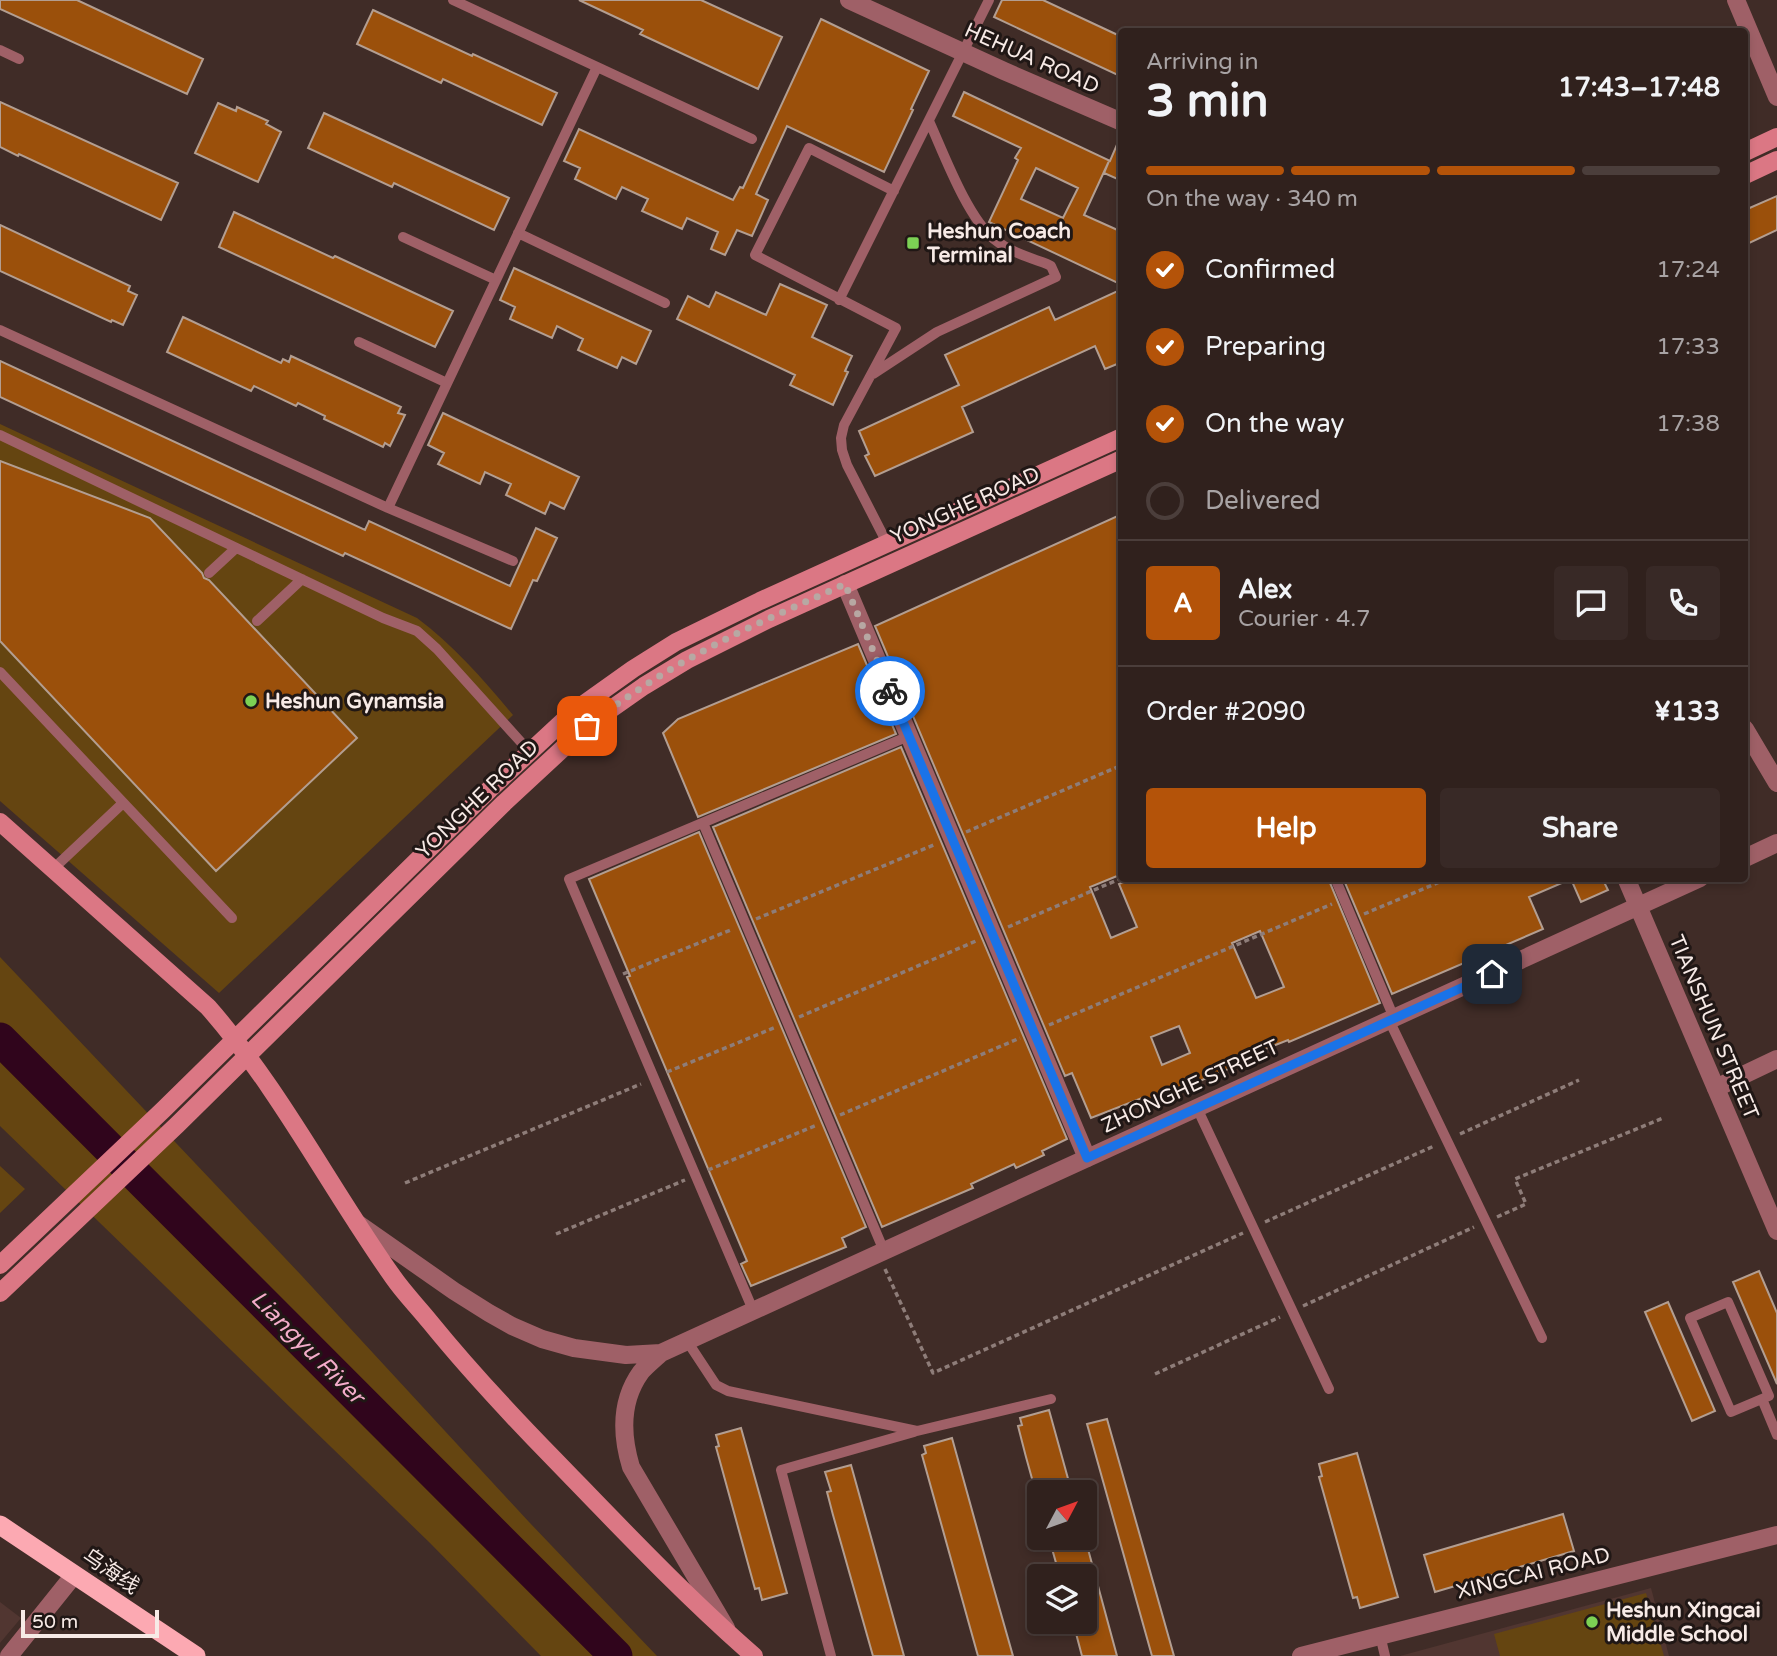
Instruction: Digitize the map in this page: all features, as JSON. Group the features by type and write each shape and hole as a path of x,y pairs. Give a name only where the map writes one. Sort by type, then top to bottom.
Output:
{"highway":[{"name":"乌海线","path":"0,1525 196,1656"}],"main road":[{"path":"1748,151 1777,137"},
{"path":"1748,174 1777,160"},
{"name":"YONGHE ROAD","path":"0,1265 207,1067 529,751 600,691 676,642 760,601 1118,439"},
{"name":"YONGHE ROAD","path":"0,1293 587,726 644,686 699,653 1118,461"},
{"path":"0,822 208,1007 277,1097 395,1279 457,1355 597,1504 754,1656"}],"street":[{"name":"HEHUA ROAD","path":"849,0 1118,120"},
{"path":"1736,0 1748,28"},
{"path":"1748,28 1777,97"},
{"path":"845,584 1087,1158"},
{"path":"1748,734 1777,783"},
{"path":"1748,857 1777,843"},
{"name":"TIANSHUN STREET","path":"1628,882 1777,1231"},
{"name":"ZHONGHE STREET","path":"661,1353 1691,882"},
{"path":"1716,1088 1777,1059"},
{"path":"357,1223 489,1313 542,1339 574,1348 626,1355 661,1353"},
{"path":"661,1353 642,1371 630,1392 624,1412 626,1450 631,1467 732,1637"},
{"name":"XINGCAI ROAD","path":"1301,1656 1777,1535"},
{"path":"9,1656 74,1574"}],"lane":[{"path":"453,0 752,139"},
{"path":"839,300 989,0"},
{"path":"0,50 19,59"},
{"path":"388,508 597,67"},
{"path":"871,375 937,332 1056,277 1051,266 1014,252 992,238 974,217 929,121"},
{"path":"887,543 847,465 841,438 844,425 896,328 755,256 809,148 894,191"},
{"path":"518,233 665,303"},
{"path":"403,237 496,279"},
{"path":"0,330 388,508 513,561"},
{"path":"359,342 447,383"},
{"path":"0,435 383,618 417,631 437,649 529,751"},
{"path":"209,573 236,548"},
{"path":"257,621 302,579"},
{"path":"0,672 232,918"},
{"path":"753,1310 569,879 909,736"},
{"path":"53,869 123,803"},
{"path":"703,823 881,1252"},
{"path":"1336,882 1392,1019 1542,1338"},
{"path":"1197,1108 1329,1389"},
{"path":"1728,1302 1769,1396 1762,1399 1731,1412 1690,1318 1728,1302"},
{"path":"687,1340 716,1385 728,1391 917,1431"},
{"path":"831,1656 781,1471 917,1431 1051,1399"},
{"path":"1762,1399 1777,1435"},
{"path":"1380,1635 1385,1656"}],"path":[{"path":"611,979 1118,767"},
{"path":"405,1183 1118,880"},
{"path":"1352,919 1440,882"},
{"path":"556,1234 1343,900"},
{"path":"881,1252 933,1373 1579,1080"},
{"path":"1155,1374 1526,1204 1515,1179 1663,1118"}],"shaded area":[{"name":"Heshun Gynamsia","path":"0,424 417,618 468,664 513,715 219,993 0,801"},
{"path":"0,957 657,1656 541,1656 430,1543 0,1126"},
{"path":"0,1166 25,1189 0,1213"},
{"name":"Heshun Xingcai Middle School","path":"1651,1588 1669,1656 1400,1656"},
{"name":"Heshun Xingcai Middle School","path":"1646,1593 1664,1656 1500,1656 1494,1634"},
{"path":"0,1602 21,1618 0,1643"}],"building":[{"path":"0,0 77,0 203,59 187,94 0,9"},
{"path":"579,0 701,0 782,37 758,89 640,34 643,30"},
{"path":"1002,0 1043,0 1118,35 1118,75 994,17"},
{"path":"373,10 557,93 542,125 443,79 441,83 357,44"},
{"path":"821,19 929,71 884,172 787,126 756,194 768,200 752,236 737,230 725,255 711,249 718,232 687,218 682,229 642,211 648,199 622,187 616,199 575,179 580,168 564,161 579,129 733,200 740,187 743,188"},
{"path":"964,92 1110,161 1118,142 1118,179 1104,173 1109,161 1084,215 1118,230 1118,283 989,222 1021,148 953,116","holes":["1036,168 1078,188 1063,218 1021,199"]},
{"path":"0,102 178,183 161,220 0,147"},
{"path":"218,103 236,111 237,107 268,121 266,124 281,132 258,182 195,153"},
{"path":"324,113 509,198 494,230 394,183 392,187 308,148"},
{"path":"1777,196 1777,230 1748,244 1748,209"},
{"path":"234,212 453,311 435,347 219,247"},
{"path":"0,225 130,286 128,291 137,295 123,325 0,271"},
{"path":"514,268 651,331 636,364 622,357 617,368 578,350 583,339 557,326 552,338 510,319 515,307 500,300"},
{"path":"780,284 827,305 812,337 852,356 833,405 790,385 795,375 677,319 688,296 709,307 716,292 766,315"},
{"path":"1118,291 1118,364 1105,369 1095,346 962,407 973,432 875,476 865,456 869,454 859,431 959,385 945,355 1049,307 1055,320"},
{"path":"183,317 281,363 283,359 289,362 291,356 401,407 398,413 405,415 390,446 385,443 383,447 324,419 325,416 298,403 296,406 254,386 251,391 167,352"},
{"path":"0,361 365,530 369,521 510,586 536,528 557,538 537,581 533,580 511,629 345,553 343,556 0,397"},
{"path":"443,413 579,477 564,509 550,502 545,514 506,495 511,484 485,472 480,484 438,464 444,453 428,445"},
{"path":"0,461 150,518 357,738 216,871 0,641"},
{"path":"1118,516 1118,876 1090,887 1111,938 1137,927 1119,884 1124,882 1330,882 1380,1003 1289,1042 1288,1040 1243,1058 1245,1062 1145,1104 1142,1098 1091,1118 1072,1073 1065,1076 875,626","holes":["1260,931 1284,987 1256,998 1232,943","1179,1026 1190,1053 1162,1065 1151,1037"]},
{"path":"858,644 896,734 698,817 663,733 678,719"},
{"path":"901,747 1067,1139 1042,1151 1044,1155 1016,1168 1014,1164 971,1184 973,1188 882,1227 713,827"},
{"path":"699,832 866,1227 842,1238 846,1247 751,1286 741,1264 747,1261 627,977 630,976 589,879"},
{"path":"1345,882 1564,882 1529,897 1543,929 1392,994"},
{"path":"1572,882 1604,882 1608,890 1581,902"},
{"path":"1759,1271 1777,1313 1777,1384 1733,1282"},
{"path":"1668,1302 1715,1411 1692,1421 1645,1312"},
{"path":"1049,1410 1068,1480 1032,1480 1018,1426 1022,1425 1020,1418"},
{"path":"1107,1419 1174,1656 1152,1656 1087,1424"},
{"path":"741,1428 787,1593 762,1600 759,1588 755,1589 716,1447 719,1446 716,1435"},
{"path":"952,1438 1013,1656 978,1656 971,1631 922,1455 926,1453 924,1446"},
{"path":"1357,1453 1398,1597 1360,1608 1357,1597 1353,1598 1319,1477 1322,1476 1319,1464"},
{"path":"851,1465 904,1656 873,1656 833,1515 827,1492 831,1491 825,1472"},
{"path":"1563,1514 1574,1551 1435,1592 1424,1555"},
{"path":"1052,1550 1088,1550 1092,1564 1056,1564"},
{"path":"1097,1582 1117,1656 1082,1656 1076,1634 1097,1634"}],"waterway":[{"name":"Liangyu River","path":"0,1039 616,1656"}],"way so far":[{"path":"587,726 644,686 711,646 845,584 890,691"}],"place":[{"name":"Heshun Coach Terminal","path":"913,243"},
{"name":"Heshun Gynamsia","path":"251,701"},
{"name":"Heshun Xingcai Middle School","path":"1592,1622"}],"route":[{"path":"890,691 1087,1158 1492,974"}]}
